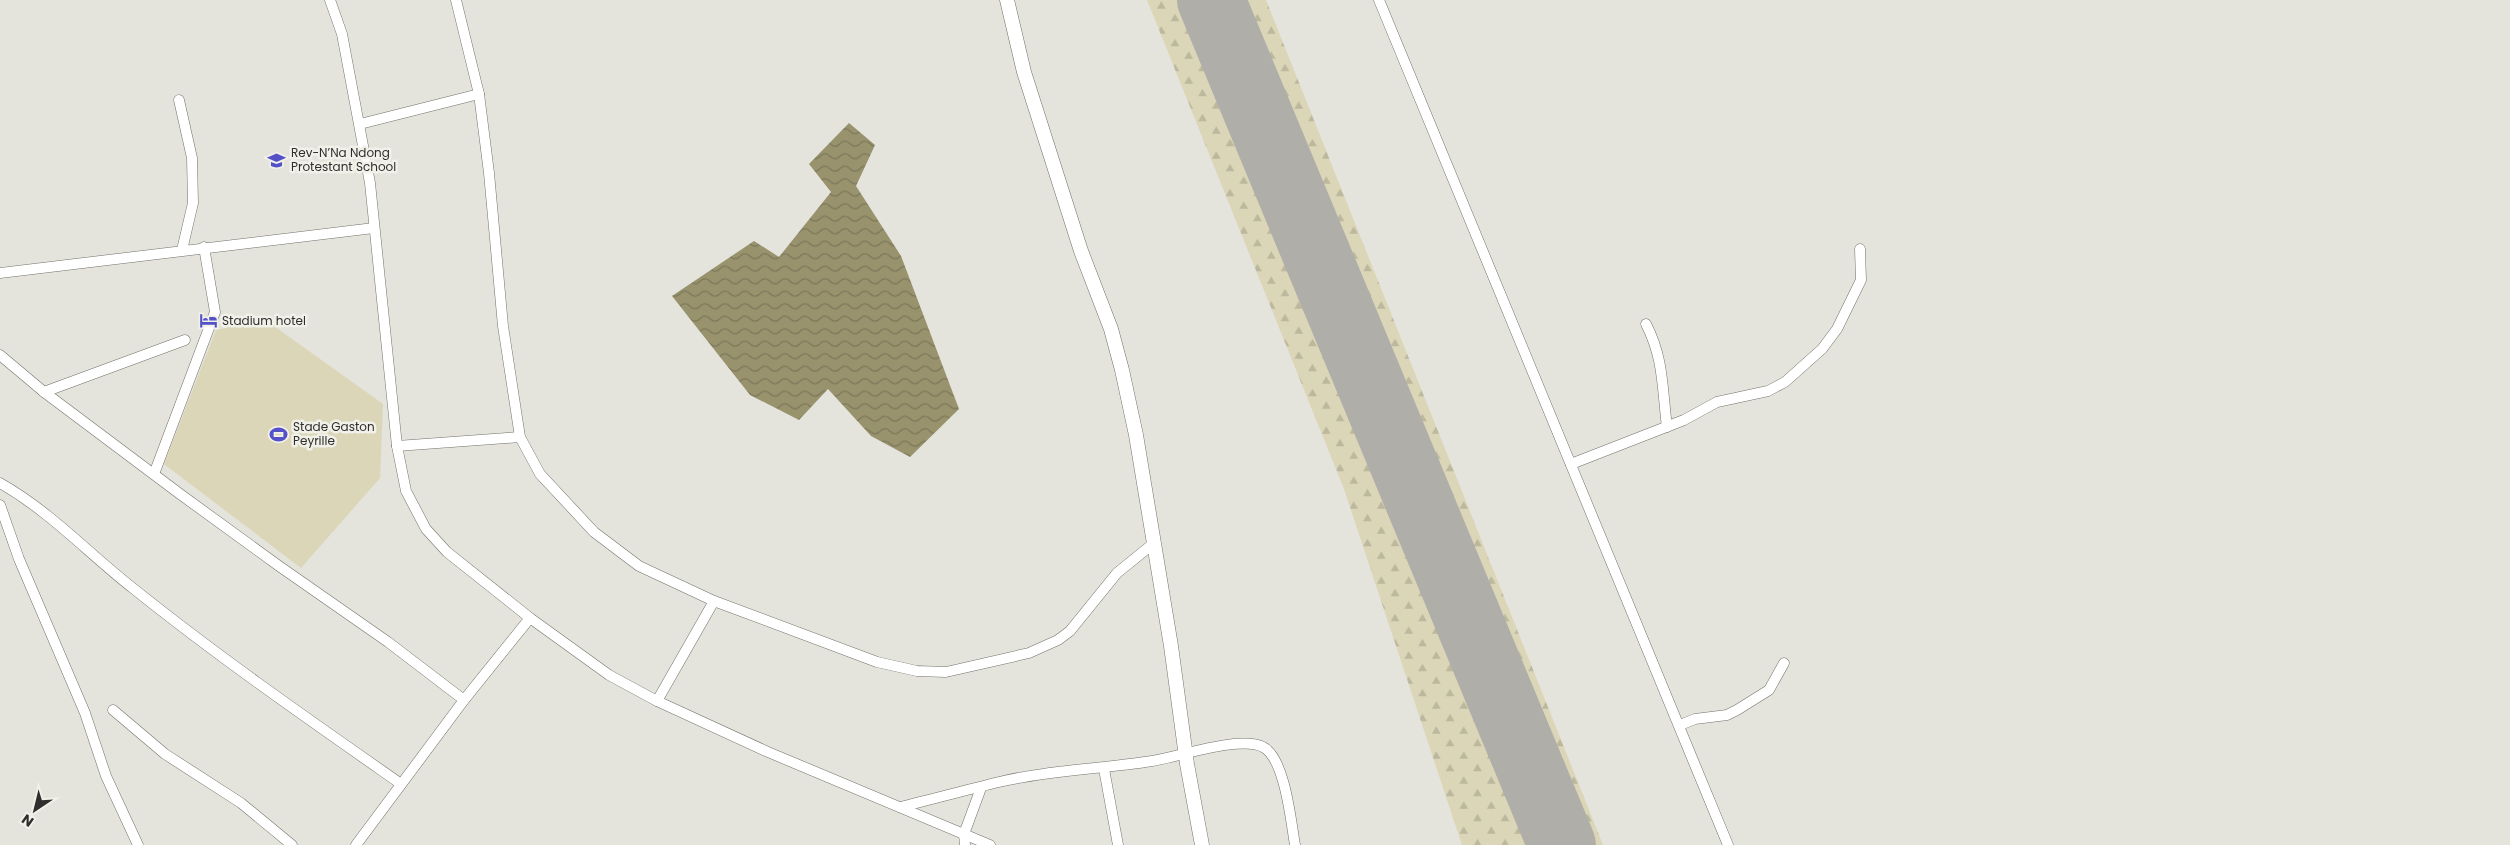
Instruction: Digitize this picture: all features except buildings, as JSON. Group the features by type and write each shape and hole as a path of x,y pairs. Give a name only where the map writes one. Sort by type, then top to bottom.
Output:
{"highway":[{"path":"1007,0 1024,72 1081,251 1111,329 1120,362 1136,435 1202,845"}],"street":[{"path":"330,0 342,34 370,183 397,446 406,490 426,529 447,552 530,618 609,676 657,701 768,752 899,807 964,840 990,845"},
{"path":"456,0 479,94 489,172 503,326 520,437 540,474 594,532 639,566 714,601 877,662 917,671 946,672 1029,653 1058,640 1070,631 1117,573 1154,543"},
{"path":"1379,0 1728,845"},
{"path":"360,124 479,94"},
{"path":"179,100 192,158 194,203 182,250"},
{"path":"0,273 204,246 374,228"},
{"path":"154,474 215,312 204,246"},
{"path":"1570,464 1667,427 1717,402 1768,391 1785,382 1822,349 1837,329 1858,290 1861,280 1860,249"},
{"path":"1646,324 1656,345 1661,364 1667,427"},
{"path":"44,392 185,340"},
{"path":"0,355 44,392 154,474 279,566 388,642 464,700"},
{"path":"397,446 520,437"},
{"path":"0,484 50,516 133,589 241,670 402,784"},
{"path":"0,505 22,568 85,713 106,776 138,845"},
{"path":"657,701 714,601"},
{"path":"356,845 464,700 530,618"},
{"path":"1680,725 1695,719 1727,715 1737,710 1769,690 1784,663"},
{"path":"113,710 165,754 241,803 292,845"},
{"path":"899,807 1036,776 1104,769 1186,755 1228,744 1257,744 1264,747 1276,760 1295,845"},
{"path":"1104,769 1118,845"},
{"path":"964,840 980,788"}],"green space":[{"path":"1147,0 1266,0 1603,845 1462,845 1344,489"},
{"name":"Stade Gaston Peyrille","path":"264,319 383,404 380,478 301,568 164,464 216,330"}],"water":[{"path":"849,123 875,145 856,186 901,256 959,409 910,457 871,436 828,389 799,420 750,395 672,296 754,241 779,257 831,192 809,164"}],"runway":[{"path":"1211,0 1562,845"}],"place":[{"name":"Rev-N’Na Ndong Protestant School","path":"277,160"},
{"name":"Stadium hotel","path":"208,321"},
{"name":"Stade Gaston Peyrille","path":"279,434"}]}
